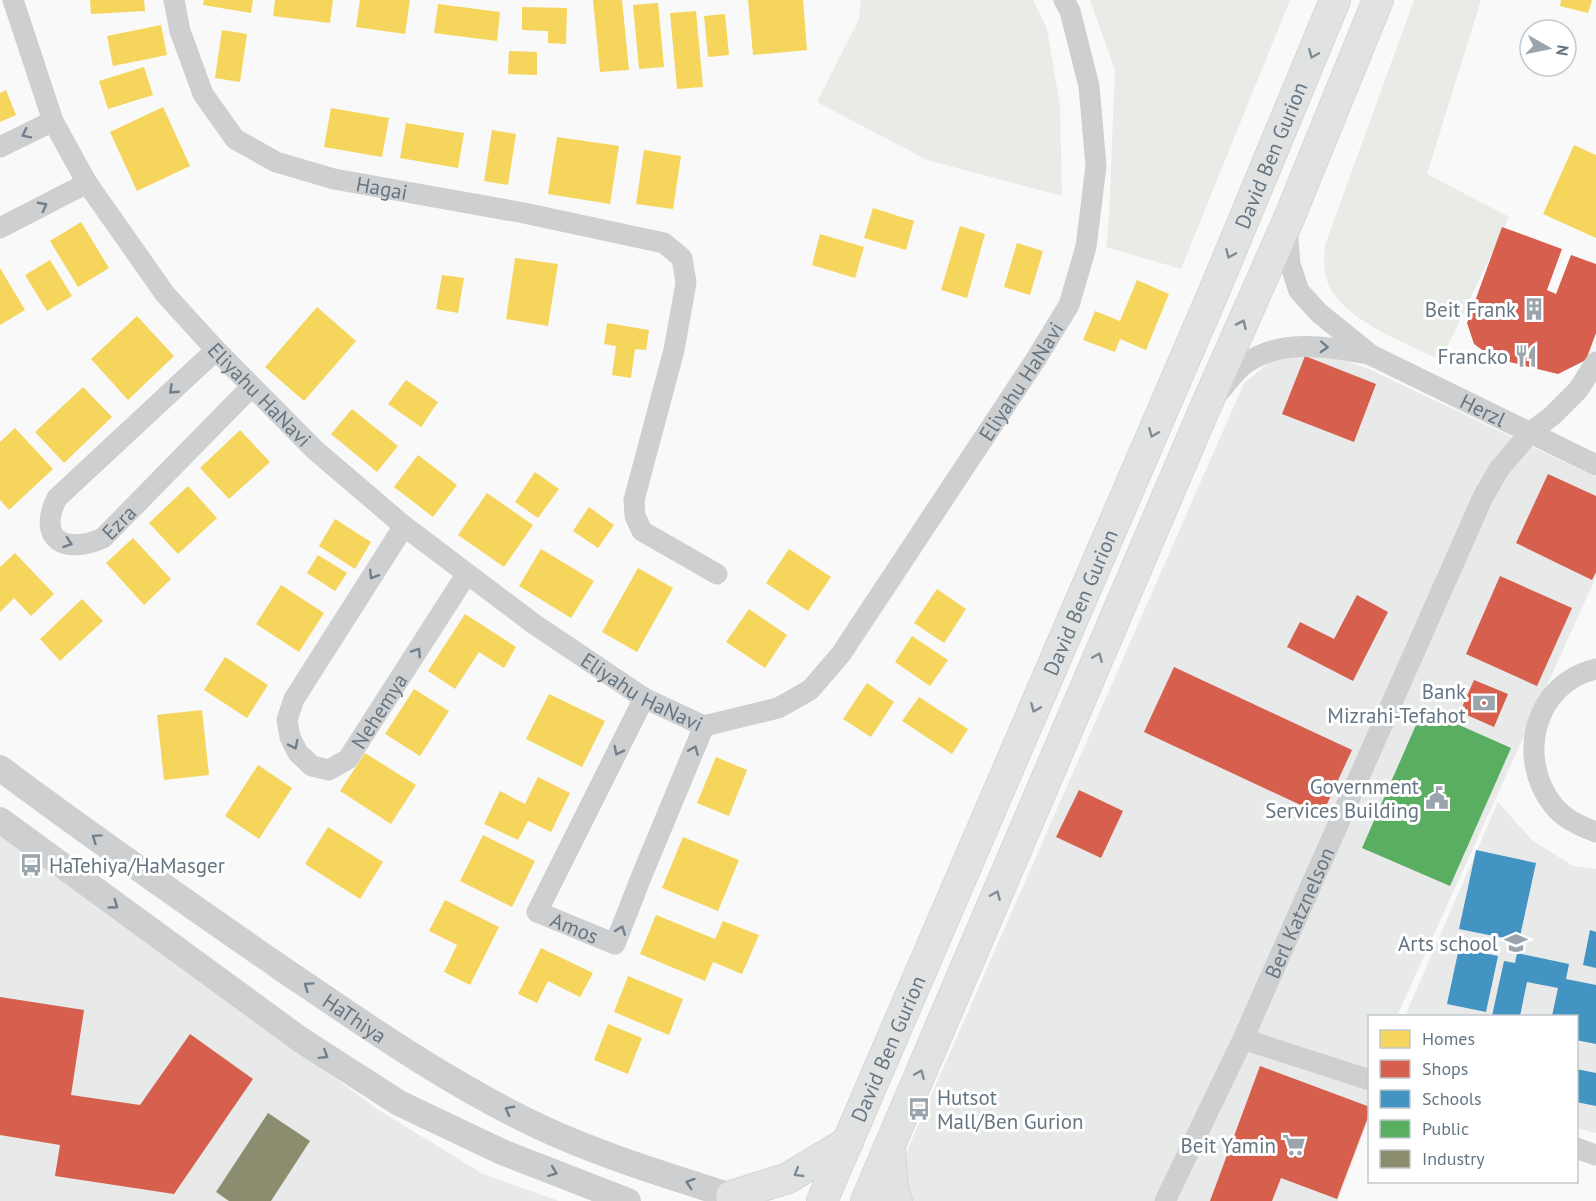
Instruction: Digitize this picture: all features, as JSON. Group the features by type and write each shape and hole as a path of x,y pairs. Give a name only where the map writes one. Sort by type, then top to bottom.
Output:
{"main road":[{"name":"David Ben Gurion","path":"822,1201 1218,282 1335,0"},
{"name":"David Ben Gurion","path":"866,1201 1205,408 1287,223 1378,0"},
{"path":"738,1199 788,1178 848,1142"},
{"path":"889,1147 893,1189 897,1201"}],"street":[{"name":"Eliyahu HaNavi","path":"12,0 53,121 87,183 165,294 251,387 315,450 466,575 644,698 704,726 778,708 810,690 841,654 1030,369 1069,305 1086,247 1096,166 1089,86 1070,12 1064,0"},
{"name":"Hagai","path":"174,0 180,31 203,94 236,140 276,162 334,179 524,213 664,243 682,258 686,283 674,350 634,500 635,516 642,531 717,574"},
{"path":"0,147 53,121"},
{"path":"0,228 87,183"},
{"name":"Herzl","path":"1287,223 1290,264 1299,291 1319,313 1371,355 1596,465"},
{"name":"Herzl","path":"1205,408 1241,367 1267,352 1296,347 1330,347 1371,355"},
{"name":"Ezra","path":"216,350 57,498 48,522 54,536 66,544 77,546 103,538 251,387"},
{"name":"Berl Katznelson","path":"1165,1201 1243,1039 1478,507 1499,469 1530,433 1553,415 1578,390 1596,362"},
{"name":"Nehemya","path":"404,526 294,699 287,720 290,737 298,753 312,766 329,770 348,759 466,575"},
{"path":"1596,669 1584,671 1562,686 1544,706 1534,731 1533,758 1540,784 1554,807 1575,824 1596,831"},
{"name":"Amos","path":"644,698 537,912 615,944 704,726"},
{"name":"HaThiya","path":"0,768 235,936 348,1013 453,1080 541,1127 617,1158 738,1199"},
{"path":"0,820 301,1040 399,1102 502,1152 628,1201"},
{"path":"1243,1039 1368,1079"},
{"path":"1578,1149 1596,1155"}],"shaded area":[{"path":"861,0 1033,0 1047,29 1060,105 1062,196 927,160 817,102 859,19"},
{"path":"1090,0 1290,0 1181,269 1106,247 1115,70"},
{"path":"1414,0 1481,0 1427,174 1509,217 1441,360 1395,339 1363,321 1349,310 1337,299 1329,286 1324,266 1325,245"},
{"path":"1294,355 1332,356 1371,370 1596,477 1596,577 1397,1015 1368,1015 1368,1121 1338,1201 910,1201 906,1153 1244,383 1270,362"},
{"name":"Arts school","path":"1498,802 1532,840 1573,866 1596,869 1596,1133 1578,1128 1578,1015 1405,1015"},
{"path":"0,831 377,1109 483,1174 559,1201 0,1201"}],"building: Homes":[{"path":"90,0 144,0 145,11 91,14"},
{"path":"204,0 253,0 251,13 203,5"},
{"path":"275,0 333,0 330,23 273,16"},
{"path":"360,0 410,0 405,34 356,27"},
{"path":"593,0 622,0 629,70 600,72"},
{"path":"748,0 803,0 807,50 753,55"},
{"path":"1561,0 1592,0 1588,13 1560,6"},
{"path":"658,3 664,67 639,69 633,5"},
{"path":"438,4 500,12 497,41 434,33"},
{"path":"522,7 567,8 566,44 548,43 548,31 522,30"},
{"path":"696,11 703,87 677,89 670,13"},
{"path":"725,14 729,55 708,57 704,16"},
{"path":"161,25 167,55 113,66 107,36"},
{"path":"222,30 247,34 240,82 215,78"},
{"path":"509,51 537,52 537,75 508,74"},
{"path":"144,67 153,95 108,109 99,81"},
{"path":"6,90 16,115 0,122 0,93"},
{"path":"163,107 190,166 137,191 110,132"},
{"path":"331,108 389,118 382,157 324,147"},
{"path":"406,123 464,133 458,168 400,158"},
{"path":"492,130 516,134 508,185 484,181"},
{"path":"557,137 619,146 610,204 548,194"},
{"path":"1574,145 1596,155 1596,238 1543,214"},
{"path":"644,150 681,156 673,209 636,204"},
{"path":"873,208 914,221 906,250 864,238"},
{"path":"81,222 109,268 78,287 50,241"},
{"path":"960,226 985,234 967,298 941,290"},
{"path":"820,234 864,247 855,278 812,265"},
{"path":"1017,243 1043,251 1030,295 1004,287"},
{"path":"515,258 558,264 548,326 506,319"},
{"path":"50,260 72,296 47,311 25,275"},
{"path":"0,268 25,310 0,325"},
{"path":"442,275 464,278 458,313 436,309"},
{"path":"1137,280 1169,294 1146,350 1120,339 1115,352 1083,340 1095,311 1120,321"},
{"path":"317,307 356,341 304,401 265,367"},
{"path":"137,316 174,356 128,400 91,359"},
{"path":"607,323 649,330 646,350 635,349 631,378 612,375 616,346 604,344"},
{"path":"406,380 438,402 421,427 388,404"},
{"path":"83,387 112,417 64,463 35,432"},
{"path":"352,409 398,446 377,472 331,434"},
{"path":"15,428 53,469 9,510 0,500 0,442"},
{"path":"240,430 270,462 229,499 200,468"},
{"path":"418,455 457,485 433,517 394,487"},
{"path":"535,472 559,489 538,518 515,502"},
{"path":"188,486 217,518 178,554 149,523"},
{"path":"487,493 533,525 504,567 458,535"},
{"path":"589,507 614,525 598,548 573,531"},
{"path":"335,519 371,542 355,569 319,546"},
{"path":"133,538 171,579 144,605 106,563"},
{"path":"541,549 594,581 571,618 519,586"},
{"path":"789,549 831,577 808,611 766,583"},
{"path":"15,553 54,594 31,616 14,598 0,612 0,567"},
{"path":"318,555 347,573 335,591 307,573"},
{"path":"638,568 673,588 637,652 602,632"},
{"path":"281,585 324,613 299,652 256,624"},
{"path":"937,589 966,609 944,643 914,623"},
{"path":"82,599 103,621 60,661 40,639"},
{"path":"749,609 787,635 765,668 726,642"},
{"path":"465,614 516,647 504,668 479,652 455,689 428,671"},
{"path":"912,636 948,660 930,686 895,662"},
{"path":"225,657 268,685 247,718 204,690"},
{"path":"867,683 894,702 871,737 843,719"},
{"path":"414,689 449,711 420,756 385,734"},
{"path":"549,694 605,721 582,767 526,739"},
{"path":"919,697 968,729 952,754 902,721"},
{"path":"202,710 209,775 164,780 157,715"},
{"path":"365,753 416,785 391,824 340,791"},
{"path":"716,757 747,770 729,816 697,803"},
{"path":"258,765 292,788 259,839 225,816"},
{"path":"538,777 570,793 551,832 528,821 518,840 484,824 500,791 525,804"},
{"path":"328,827 383,862 360,899 305,864"},
{"path":"483,835 535,861 512,907 460,881"},
{"path":"683,837 739,860 718,911 662,888"},
{"path":"445,900 499,927 470,985 444,972 457,945 429,931"},
{"path":"656,915 715,939 723,921 759,935 742,974 713,962 705,981 640,954"},
{"path":"541,948 593,973 580,997 548,981 537,1003 518,994"},
{"path":"628,976 683,999 669,1035 614,1012"},
{"path":"608,1024 642,1038 628,1074 594,1060"}],"building: Shops":[{"name":"Beit Frank","path":"1502,227 1562,249 1547,290 1556,294 1571,255 1596,264 1596,333 1586,360 1558,374 1493,358 1474,344 1467,323"},
{"path":"1305,356 1376,384 1354,442 1282,414"},
{"path":"1548,474 1596,496 1596,572 1592,580 1516,543"},
{"path":"1500,576 1572,608 1537,686 1466,654"},
{"path":"1357,595 1388,612 1353,681 1287,647 1300,622 1334,639"},
{"path":"1174,667 1352,750 1322,815 1144,732"},
{"name":"Bank Mizrahi-Tefahot","path":"1474,680 1508,694 1494,727 1460,712"},
{"path":"1079,790 1123,811 1101,858 1056,837"},
{"path":"0,997 84,1010 71,1095 140,1105 190,1034 253,1079 174,1194 55,1176 60,1145 0,1135"},
{"name":"Beit Yamin","path":"1260,1066 1368,1106 1368,1117 1337,1199 1281,1178 1272,1201 1210,1201"}],"building: Schools":[{"path":"1476,850 1536,863 1519,941 1459,929"},
{"path":"1590,930 1596,932 1596,968 1583,965"},
{"path":"1459,948 1498,956 1486,1012 1447,1004"},
{"path":"1517,953 1569,964 1566,979 1596,985 1596,1044 1578,1040 1578,1015 1552,1015 1558,988 1527,982 1520,1015 1492,1015 1504,961 1515,963"},
{"path":"1578,1069 1596,1073 1596,1106 1578,1102"}],"building: Public":[{"name":"Government Services Building","path":"1423,709 1511,748 1450,886 1362,848"}],"building: Industry":[{"path":"268,1113 310,1141 271,1201 229,1201 216,1192"}],"place":[{"name":"Beit Frank","path":"1534,309"},
{"name":"Francko","path":"1526,356"},
{"name":"Bank Mizrahi-Tefahot","path":"1484,703"},
{"name":"Government Services Building","path":"1437,798"},
{"name":"HaTehiya/HaMasger","path":"31,865"},
{"name":"Arts school","path":"1516,943"},
{"name":"Hutsot Mall/Ben Gurion","path":"919,1109"},
{"name":"Beit Yamin","path":"1294,1145"}]}
